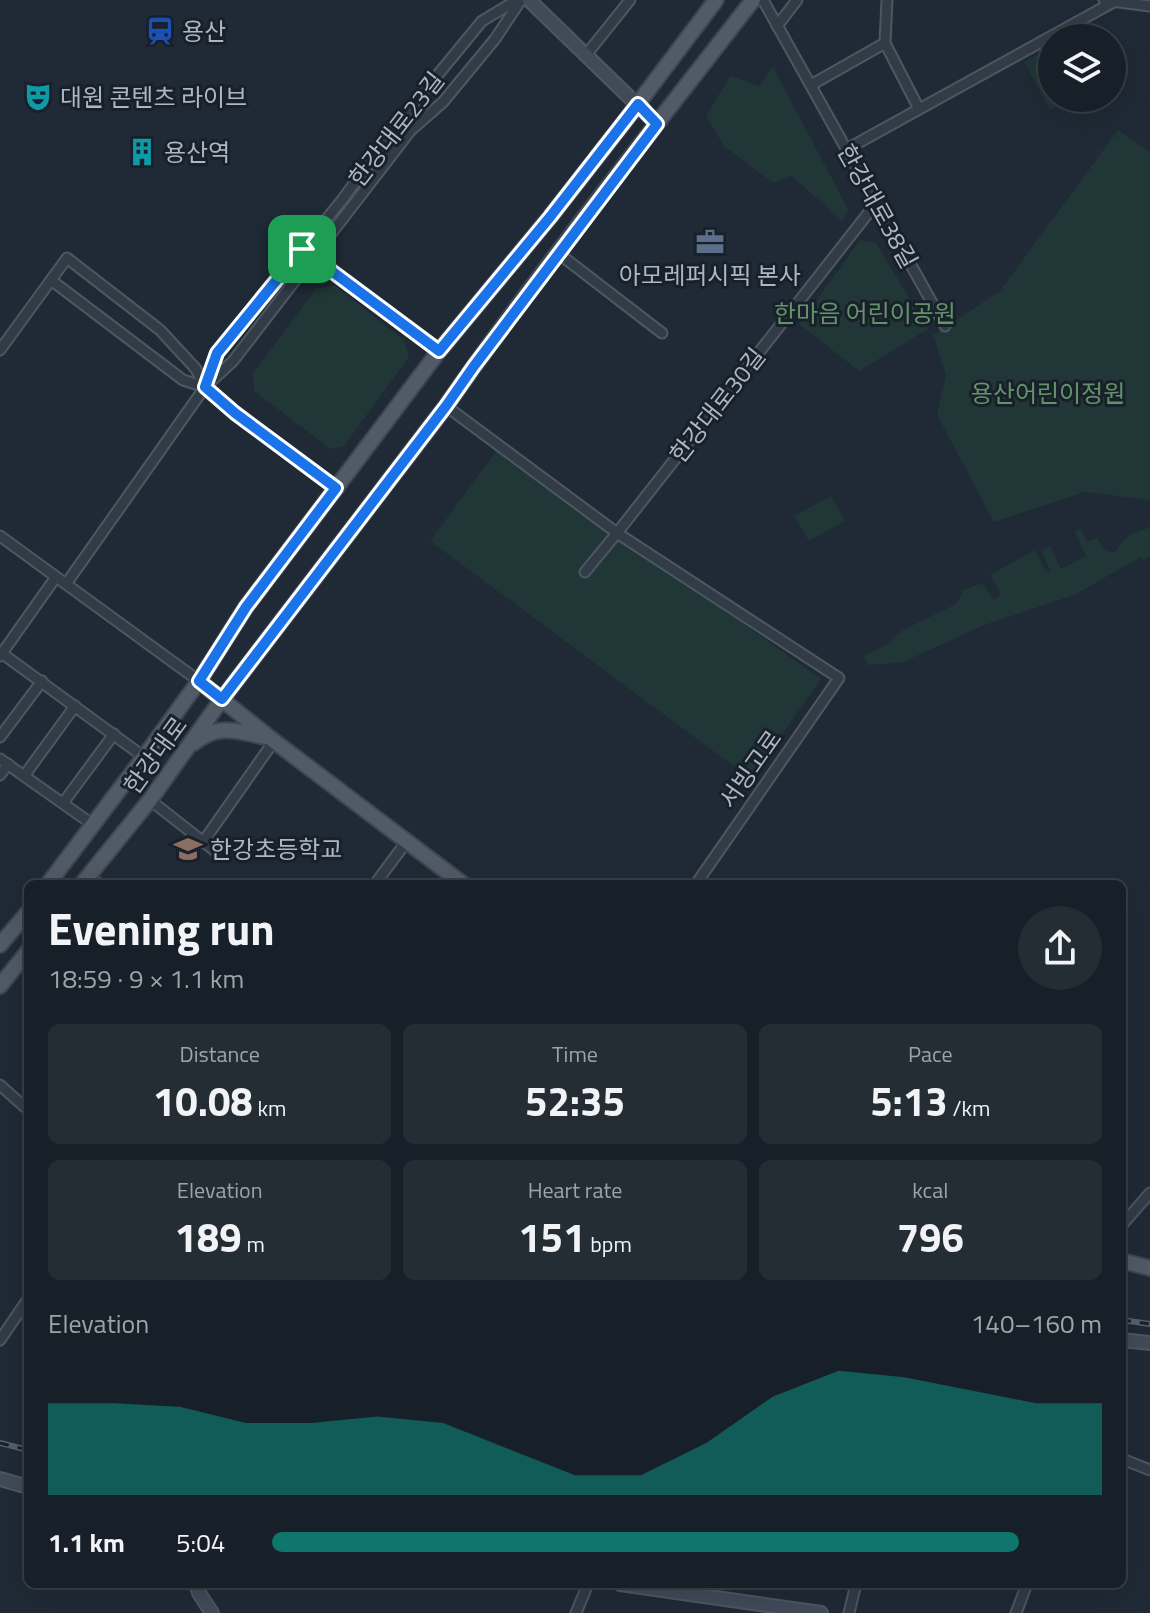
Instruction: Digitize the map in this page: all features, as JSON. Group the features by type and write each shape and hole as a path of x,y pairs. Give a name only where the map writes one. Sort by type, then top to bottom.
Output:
{"main road":[{"path":"529,0 657,124"},
{"name":"한강대로","path":"51,880 199,681 246,607 439,351 550,217 716,0"},
{"name":"한강대로","path":"91,880 222,699 753,0"},
{"path":"199,681 458,880"},
{"path":"182,755 203,736 227,729 272,740"},
{"path":"0,945 24,917"},
{"path":"0,986 24,956"},
{"path":"1126,1262 1150,1268"},
{"path":"1126,1340 1150,1343"},
{"path":"0,1479 24,1486"},
{"path":"198,1588 212,1613"},
{"path":"650,1588 821,1613"}],"street":[{"name":"한강대로23길","path":"205,387 217,353 342,200 403,117 482,21 519,0"},
{"name":"한강대로23길","path":"66,584 205,387 231,364 411,130 443,102 495,39 519,0"},
{"path":"586,55 630,0"},
{"name":"한강대로38길","path":"763,0 945,326"},
{"path":"777,26 797,0"},
{"path":"887,0 885,43 919,109"},
{"path":"1104,0 1150,6"},
{"path":"847,149 1116,1"},
{"path":"811,85 885,43"},
{"name":"한강대로30길","path":"585,572 877,202"},
{"path":"302,249 439,351"},
{"path":"558,253 662,333"},
{"path":"0,350 67,258 160,330 196,369 205,387 235,413 336,488"},
{"path":"51,280 183,380 205,387"},
{"path":"446,406 617,533"},
{"name":"서빙고로","path":"617,533 839,678 699,880"},
{"path":"0,536 199,681"},
{"path":"56,577 1,654 144,757"},
{"path":"0,737 42,681"},
{"path":"24,776 75,706"},
{"path":"63,803 114,734"},
{"path":"203,842 272,740"},
{"path":"0,775 4,761 92,824"},
{"path":"150,800 215,851"},
{"path":"378,880 407,841"},
{"path":"0,1085 24,1106"},
{"path":"1126,1220 1150,1193"},
{"path":"0,1340 24,1305"},
{"path":"1126,1461 1150,1470"},
{"path":"576,1613 586,1588"},
{"path":"849,1613 855,1588"},
{"path":"1016,1613 1025,1588"},
{"path":"728,1613 731,1599"}],"green space":[{"path":"1038,54 1038,88 1024,62"},
{"path":"773,67 849,211 842,221 792,176 773,183 724,146 706,116 730,76 759,86"},
{"name":"용산어린이정원","path":"1118,130 1150,152 1150,500 1085,492 994,522 937,415 946,375 933,335 1000,291"},
{"name":"한마음 어린이공원","path":"860,240 876,243 928,329 859,371 799,324"},
{"path":"335,286 404,340 409,357 344,446 331,449 254,391 253,373 316,289"},
{"path":"498,449 821,679 751,779 430,541"},
{"path":"831,496 845,521 809,541 794,516"},
{"path":"1150,526 1150,556 1143,561 1141,557 1074,595 982,626 901,663 867,665 864,656 885,645 903,630 954,605 963,590 982,583 994,600 1001,594 990,575 1035,550 1046,571 1050,571 1042,552 1050,545 1061,569 1086,556 1075,532 1080,528 1087,541 1097,538 1105,550 1114,553 1129,536"}],"railway":[{"path":"1126,1321 1150,1324"},
{"path":"0,1443 24,1449"}],"place":[{"name":"용산","path":"160,31"},
{"name":"대원 콘텐츠 라이브","path":"38,97"},
{"name":"용산역","path":"142,152"},
{"name":"아모레퍼시픽 본사","path":"710,242"},
{"name":"한강초등학교","path":"188,849"}],"route":[{"path":"638,104 657,124 222,699 199,681 246,607 336,488 205,387 217,353 302,249 439,351 638,104"}]}
